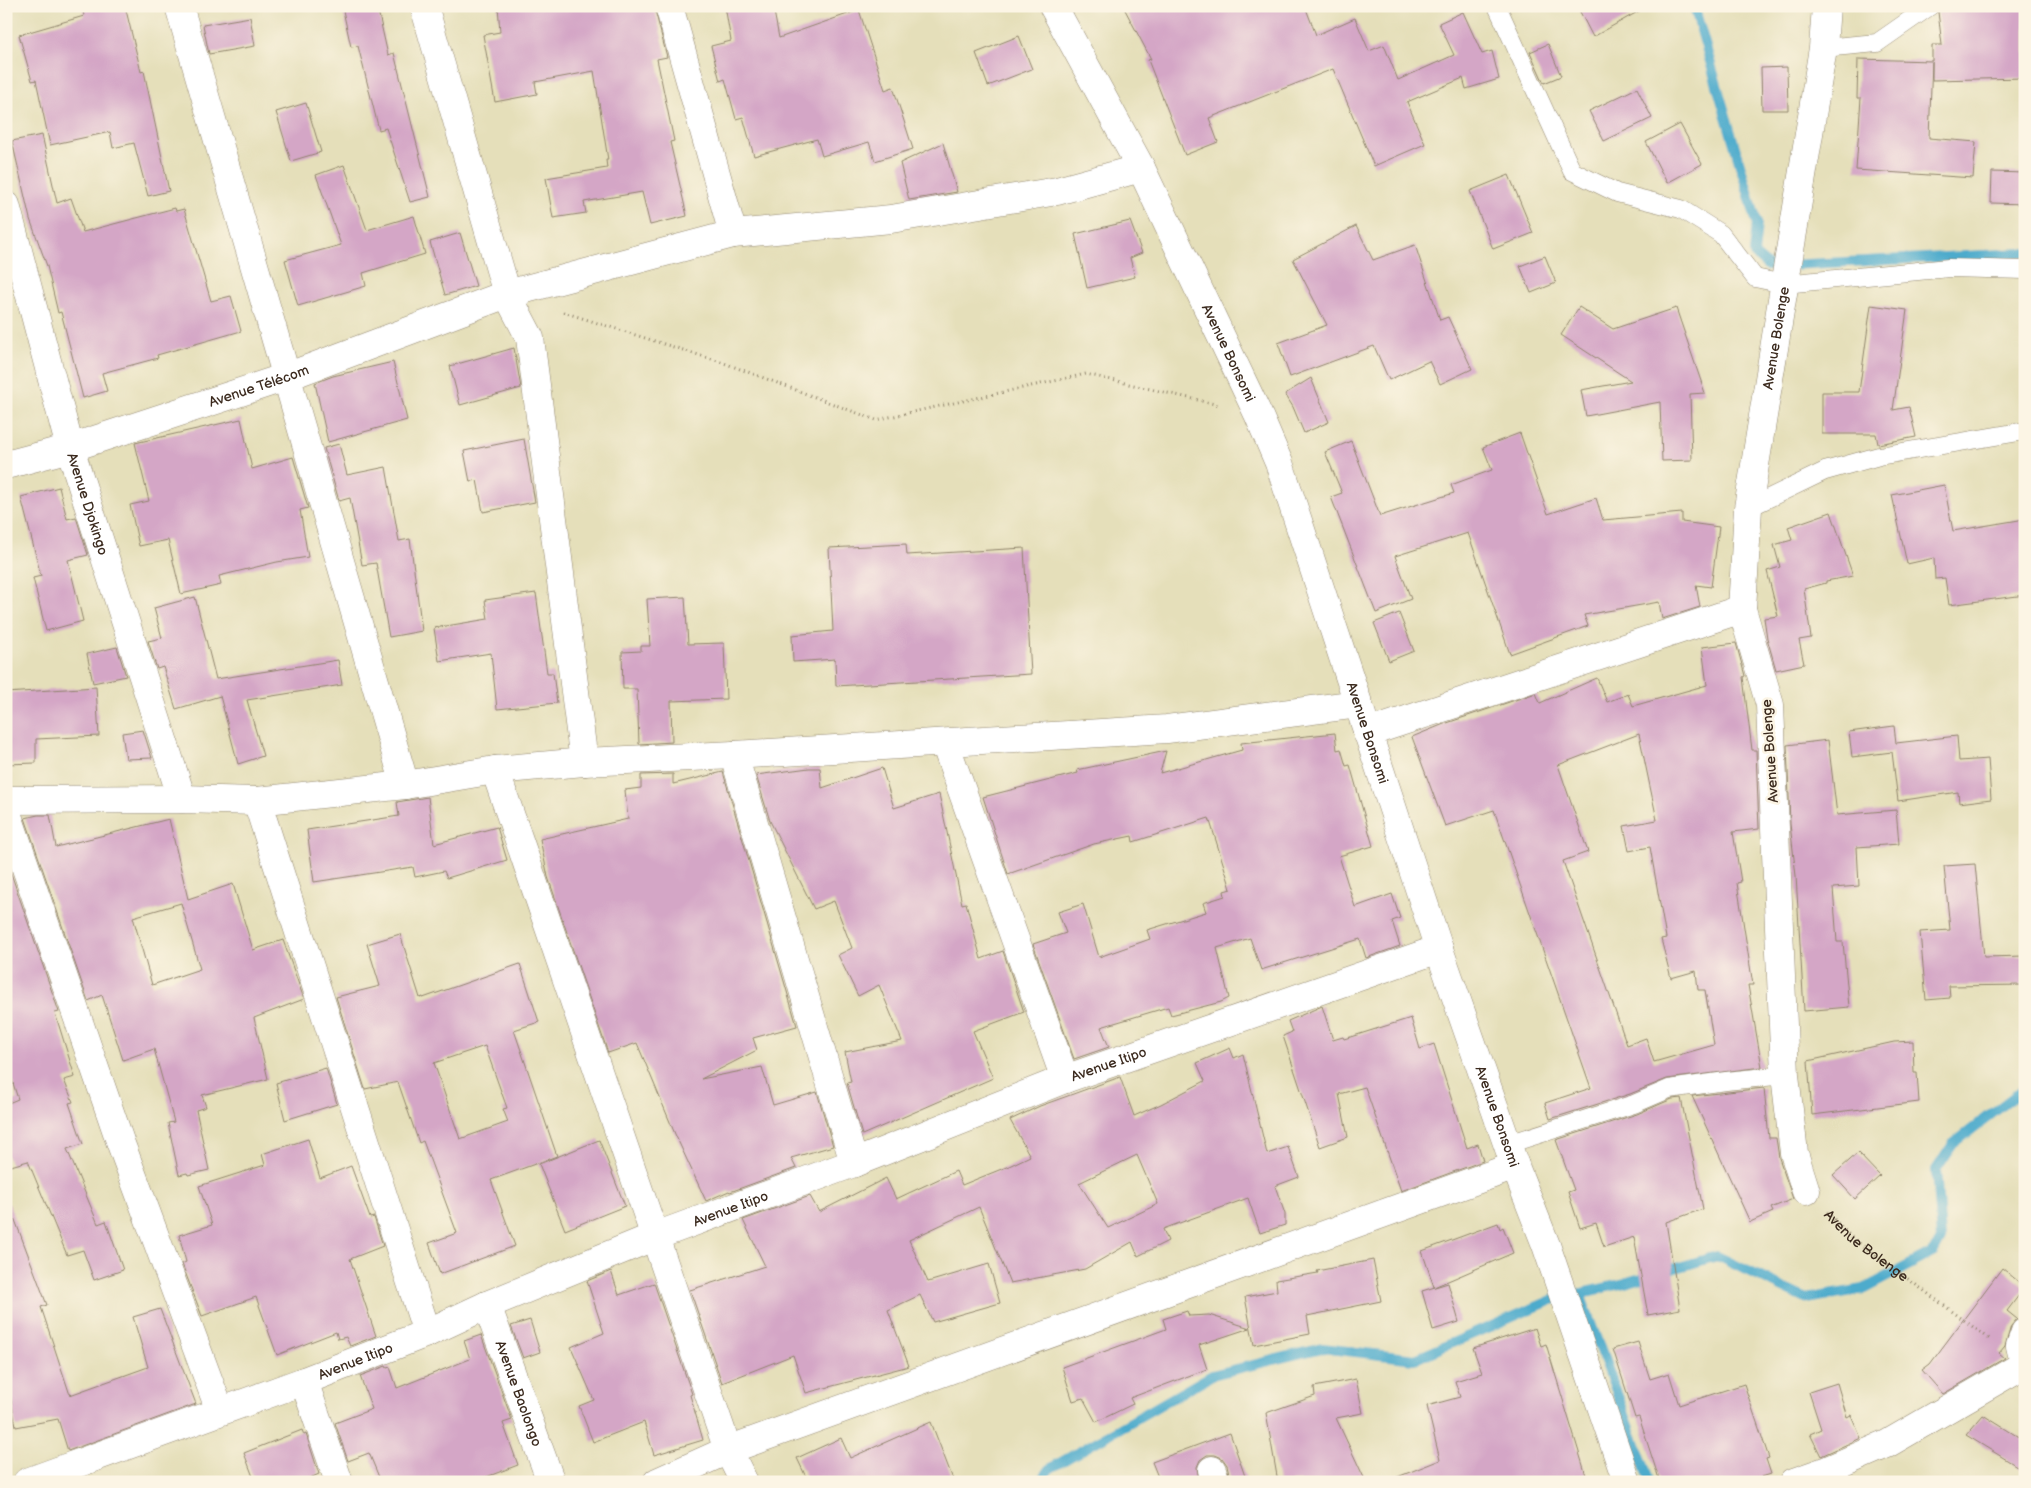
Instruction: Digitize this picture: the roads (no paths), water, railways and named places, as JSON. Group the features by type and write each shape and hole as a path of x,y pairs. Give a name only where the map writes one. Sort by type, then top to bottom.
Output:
{"street":[{"path":"179,6 405,785"},
{"path":"424,6 507,294 530,338 584,762"},
{"path":"669,6 733,234"},
{"name":"Avenue Bonsomi","path":"1053,6 1140,168 1258,414 1279,464 1439,949 1546,1245 1627,1482"},
{"name":"Avenue Bolenge","path":"1806,1191 1794,1153 1785,1075 1770,705 1742,609 1748,508 1823,48 1826,6"},
{"name":"Avenue Télécom","path":"6,465 70,448 286,377 507,294 733,234 891,219 1057,191 1140,168"},
{"name":"Avenue Djokingo","path":"6,205 70,448 182,799"},
{"path":"1367,733 1742,609"},
{"path":"6,800 182,799 257,801 405,785 495,770 584,762 1167,729 1358,704"},
{"path":"945,743 1065,1079"},
{"path":"734,755 854,1163"},
{"path":"495,770 728,1450 744,1482"},
{"path":"257,801 427,1333"},
{"path":"6,810 121,1144 220,1411"},
{"name":"Avenue Itipo","path":"27,1482 304,1381 427,1333 487,1305 654,1237 854,1163 1065,1079 1439,949"},
{"path":"657,1482 728,1450 1512,1155"},
{"name":"Avenue Baolongo","path":"487,1305 551,1482"},
{"path":"1794,1482 1887,1444 2024,1365 2020,1346 2025,1332"},
{"path":"304,1381 339,1482"}],"lane":[{"path":"1497,6 1572,171 1617,193 1681,209 1721,234 1755,278 1784,281 1948,268 2025,270"},
{"path":"1823,48 1877,43 1930,6"},
{"path":"1748,508 1825,471 1880,456 2025,431"},
{"path":"1512,1155 1669,1090 1726,1081 1785,1075"}],"waterway":[{"path":"1694,6 1757,223 1754,254 1768,266 2025,253"},
{"path":"1040,1482 1049,1469 1212,1375 1322,1348 1415,1359 1552,1300 1625,1283 1717,1256 1806,1299 1864,1289 1934,1252 1941,1239 1936,1170 1953,1144 2025,1088"},
{"path":"1580,1294 1650,1482"}]}
